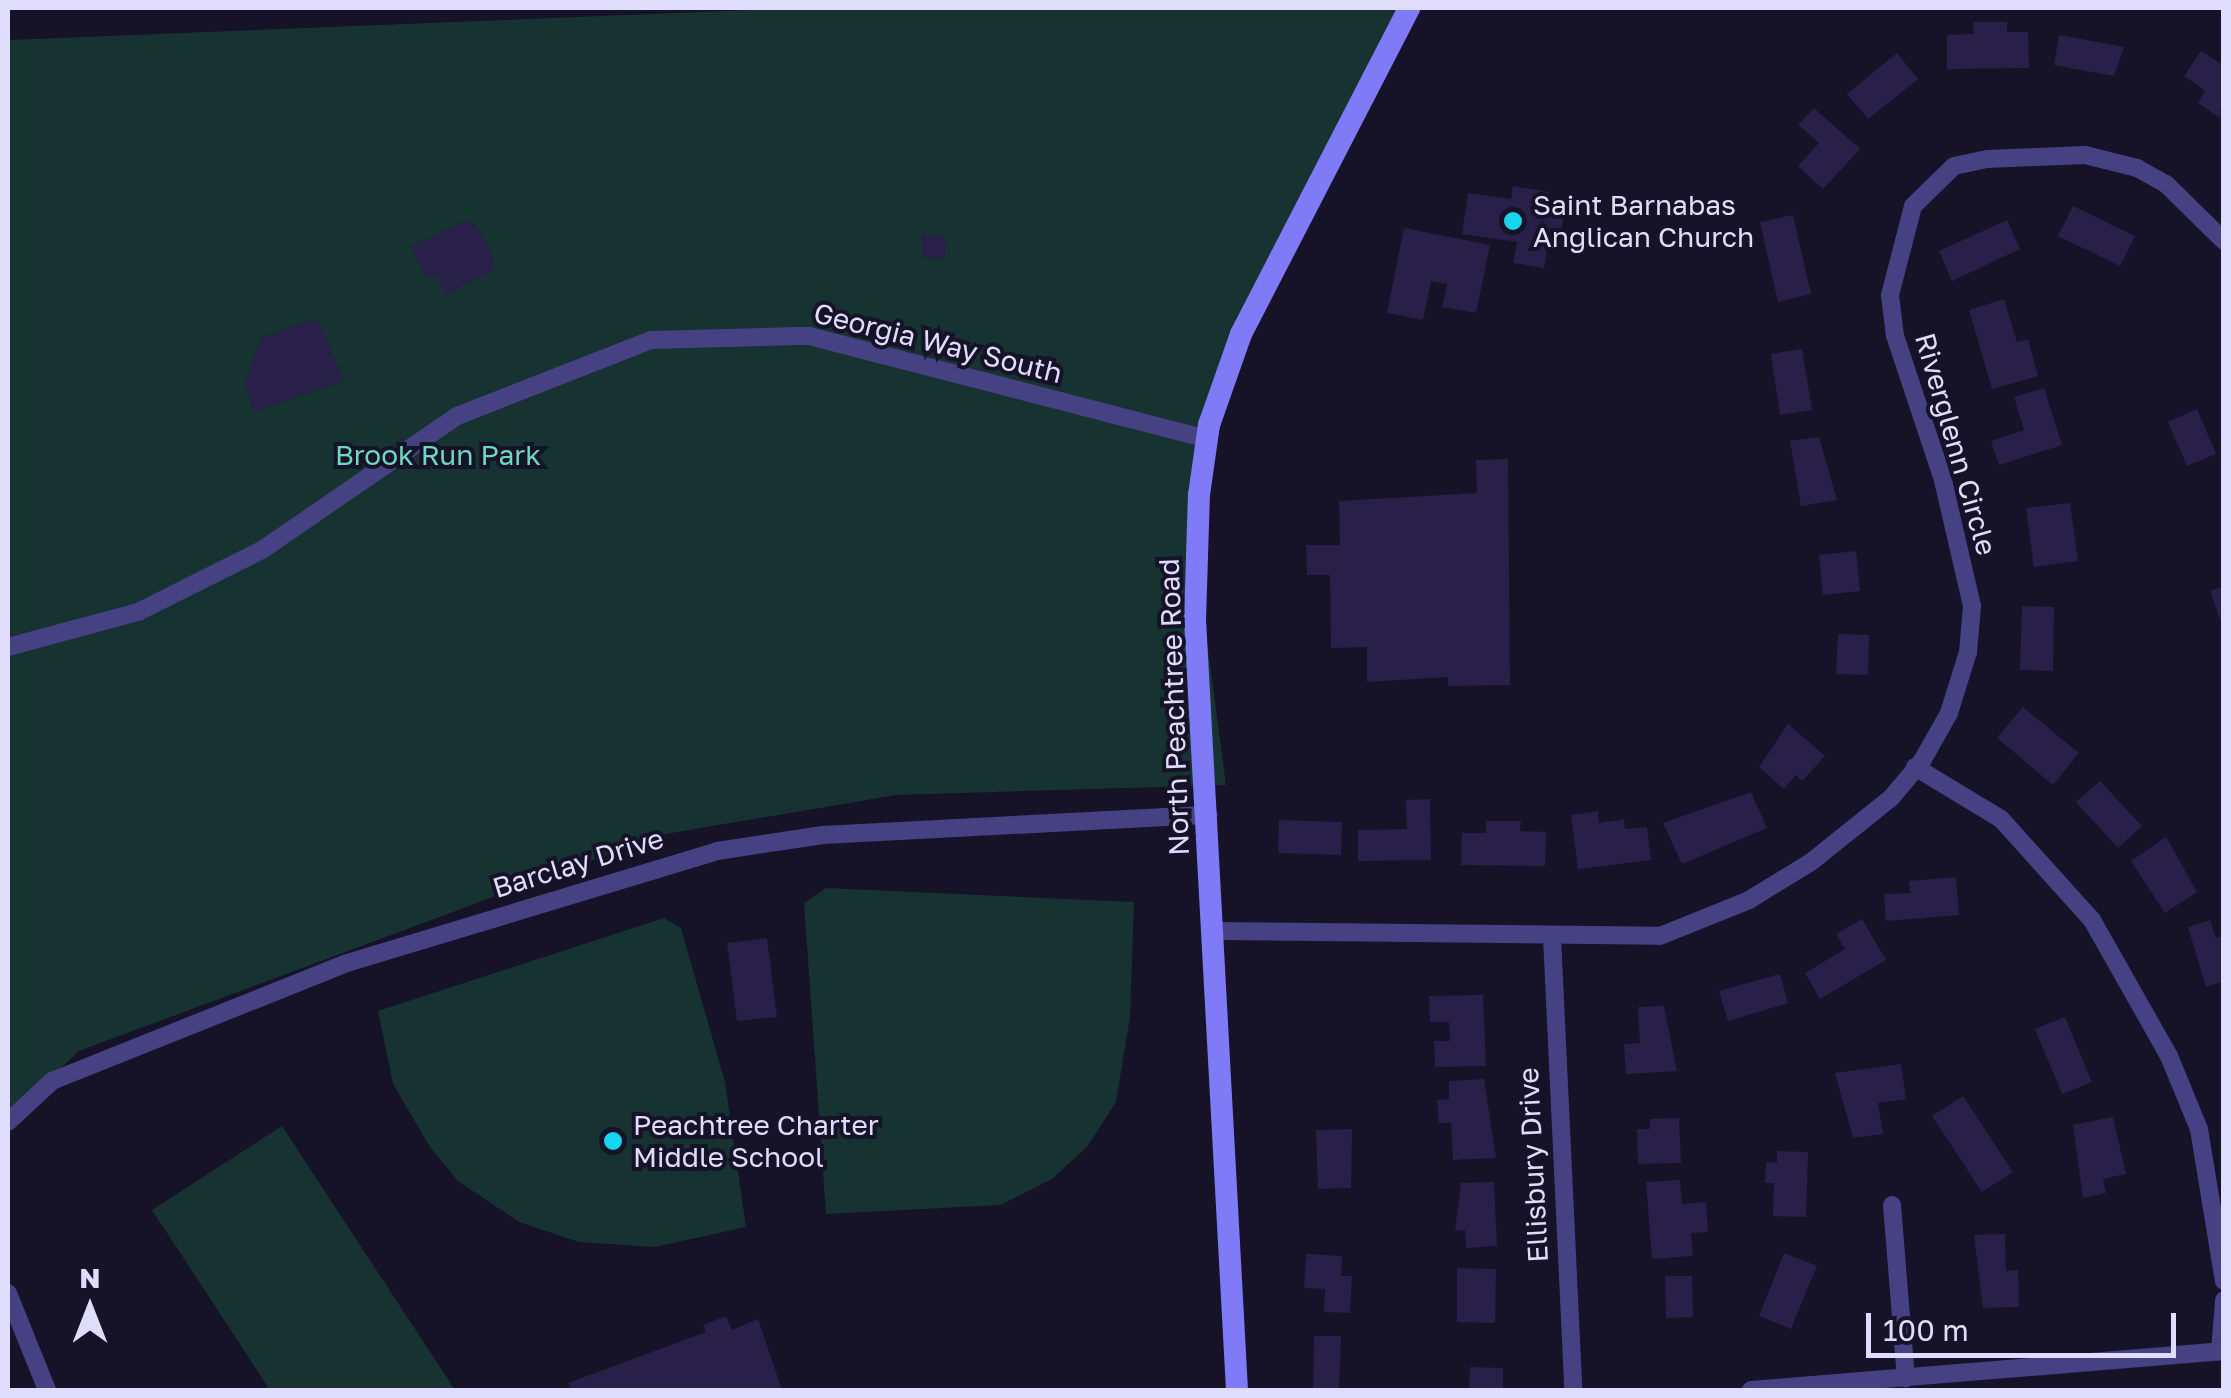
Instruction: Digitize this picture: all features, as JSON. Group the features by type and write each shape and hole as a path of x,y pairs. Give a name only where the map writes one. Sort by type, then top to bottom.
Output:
{"street":[{"name":"North Peachtree Road","path":"1237,1390 1196,620 1207,439 1241,334 1409,8"},
{"name":"Riverglenn Circle","path":"1214,931 1660,936 1749,900 1811,862 1891,798 1915,767 1949,713 1968,652 1972,606 1943,480 1894,336 1890,296 1912,206 1954,166 1986,158 2086,156 2138,168 2166,184 2224,241"},
{"name":"Georgia Way South","path":"8,646 138,612 262,550 457,416 650,340 810,336 1207,439"},
{"path":"1915,767 2001,819 2092,920 2130,985 2199,1129 2224,1281"},
{"name":"Barclay Drive","path":"8,1122 52,1081 346,962 717,851 823,835 1208,815"},
{"name":"Ellisbury Drive","path":"1552,937 1573,1390"},
{"path":"1892,1205 1906,1378"},
{"path":"8,1293 46,1390"},
{"path":"1751,1390 2222,1351 2224,1300"}],"green space":[{"name":"Brook Run Park","path":"798,8 1408,8 1284,248 1207,439 1192,528 1226,785 896,795 660,835 79,1051 8,1119 8,40"},
{"path":"826,888 1134,902 1130,1017 1116,1102 1087,1147 1052,1179 1001,1205 826,1214 804,903"},
{"path":"664,918 681,928 725,1082 746,1227 655,1247 579,1242 519,1222 458,1181 430,1147 393,1084 378,1011"},
{"path":"282,1126 455,1390 270,1390 152,1210"}],"building":[{"path":"1973,22 2007,22 2007,32 2028,32 2029,68 1947,69 1947,35 1974,34"},
{"path":"2059,35 2124,47 2114,76 2054,65"},
{"path":"2201,51 2224,66 2220,118 2198,103 2205,91 2184,76"},
{"path":"1897,53 1918,79 1868,119 1847,94"},
{"path":"1814,108 1860,149 1823,189 1798,166 1819,143 1798,125"},
{"name":"Saint Barnabas Anglican Church","path":"1513,186 1549,192 1546,206 1565,209 1558,250 1547,248 1544,268 1513,263 1517,242 1462,234 1468,193 1511,199"},
{"path":"2073,206 2135,236 2120,266 2058,236"},
{"path":"1793,215 1811,294 1778,302 1760,222"},
{"path":"2007,220 2020,249 1952,281 1939,251"},
{"path":"465,221 477,226 494,260 490,272 446,295 436,274 427,278 411,247"},
{"path":"1404,228 1490,245 1476,313 1442,307 1447,284 1431,281 1423,320 1387,313"},
{"path":"922,235 946,236 945,259 922,258"},
{"path":"2004,299 2017,342 2028,339 2038,376 1992,389 1969,310"},
{"path":"317,319 344,380 254,412 244,384 261,338"},
{"path":"1802,349 1812,410 1780,415 1771,354"},
{"path":"2044,388 2062,445 1999,465 1991,441 2024,430 2014,397"},
{"path":"2197,409 2216,454 2187,466 2168,422"},
{"path":"1819,437 1837,500 1801,506 1790,441"},
{"path":"1508,459 1510,685 1448,686 1448,677 1367,682 1367,647 1331,648 1330,575 1307,575 1306,545 1340,545 1339,501 1477,493 1476,460"},
{"path":"2070,503 2078,561 2034,567 2026,508"},
{"path":"1856,551 1860,591 1823,595 1819,555"},
{"path":"2224,586 2224,628 2223,628 2210,591"},
{"path":"2022,606 2054,607 2053,671 2020,670"},
{"path":"1838,634 1869,635 1868,675 1836,674"},
{"path":"2023,707 2079,753 2053,785 1997,738"},
{"path":"1788,724 1825,756 1802,781 1796,775 1784,789 1759,767"},
{"path":"2100,781 2142,826 2118,848 2076,802"},
{"path":"1751,792 1767,828 1682,864 1663,823"},
{"path":"1430,799 1431,860 1358,861 1358,830 1407,829 1406,800"},
{"path":"1598,811 1599,823 1624,819 1625,829 1647,827 1651,860 1578,869 1571,815"},
{"path":"1279,820 1342,822 1341,855 1278,853"},
{"path":"1486,821 1521,821 1520,831 1546,832 1545,866 1461,865 1462,833 1486,833"},
{"path":"2166,837 2197,892 2165,913 2131,861"},
{"path":"1956,877 1959,915 1886,921 1884,894 1910,893 1909,881"},
{"path":"1862,919 1886,960 1820,999 1805,973 1845,949 1836,934"},
{"path":"2210,920 2216,938 2224,935 2224,981 2206,987 2188,927"},
{"path":"767,938 777,1017 737,1021 727,943"},
{"path":"1780,974 1788,1003 1728,1021 1719,991"},
{"path":"1483,995 1486,1066 1435,1067 1434,1041 1450,1041 1449,1022 1430,1022 1429,996"},
{"path":"1664,1006 1677,1071 1626,1074 1624,1044 1640,1043 1638,1007"},
{"path":"2065,1017 2092,1082 2062,1094 2035,1029"},
{"path":"1901,1064 1906,1099 1878,1103 1883,1134 1853,1138 1835,1073"},
{"path":"1484,1079 1496,1158 1453,1160 1451,1123 1439,1123 1437,1100 1449,1099 1449,1081"},
{"path":"1963,1096 2013,1172 1982,1192 1932,1116"},
{"path":"2113,1117 2126,1174 2103,1179 2106,1193 2083,1198 2073,1125"},
{"path":"1679,1118 1681,1163 1638,1164 1637,1129 1650,1129 1650,1119"},
{"path":"1352,1129 1351,1188 1318,1189 1316,1130"},
{"path":"1777,1151 1808,1152 1806,1217 1773,1216 1774,1183 1765,1183 1766,1162 1777,1163"},
{"path":"1680,1180 1682,1204 1706,1202 1708,1232 1691,1233 1693,1256 1652,1259 1646,1182"},
{"path":"1494,1182 1497,1246 1466,1248 1465,1230 1455,1231 1461,1183"},
{"path":"2005,1234 2006,1271 2018,1270 2019,1307 1983,1308 1974,1235"},
{"path":"1784,1253 1817,1266 1791,1329 1759,1316"},
{"path":"1306,1254 1342,1256 1341,1276 1352,1276 1350,1313 1324,1312 1325,1289 1304,1288"},
{"path":"1457,1268 1496,1269 1495,1323 1457,1322"},
{"path":"1665,1276 1692,1276 1693,1317 1666,1318"},
{"path":"726,1316 732,1330 758,1319 782,1390 571,1390 568,1383 706,1332 703,1325"},
{"path":"1314,1336 1341,1336 1339,1390 1313,1390"},
{"path":"1470,1367 1503,1368 1503,1390 1469,1390"}],"place":[{"name":"Saint Barnabas Anglican Church","path":"1513,221"},
{"name":"Peachtree Charter Middle School","path":"613,1141"}]}
